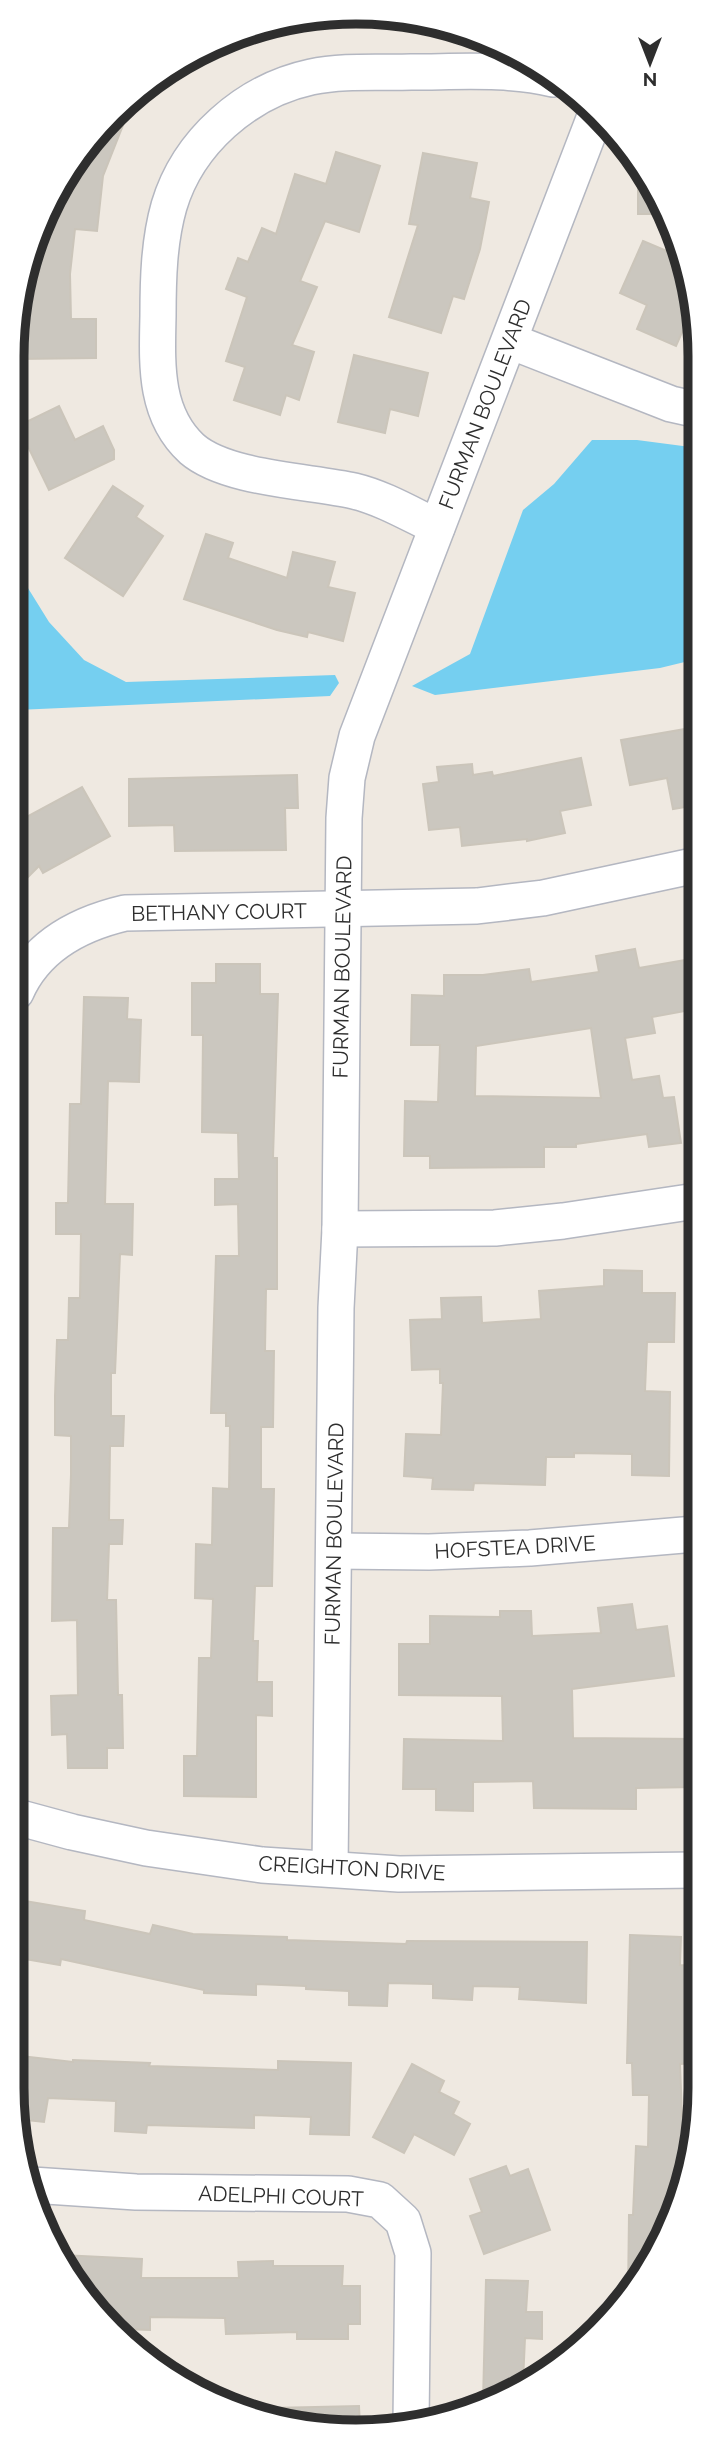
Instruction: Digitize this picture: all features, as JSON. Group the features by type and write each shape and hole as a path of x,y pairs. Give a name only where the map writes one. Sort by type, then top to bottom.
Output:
{"street":[{"path":"437,527 388,503 357,492 222,465 194,450 172,426 160,395 157,364 162,236 169,204 182,174 200,146 248,103 279,87 311,77 345,73 505,72 535,76"},
{"name":"FURMAN BOULEVARD","path":"330,1869 336,1308 340,1229 344,818 347,778 355,746 437,527 592,123"},
{"path":"510,341 671,404 688,408"},
{"name":"BETHANY COURT","path":"24,977 39,958 64,936 94,921 125,913 477,906 543,898 688,867"},
{"path":"340,1229 495,1228 563,1221 688,1201"},
{"name":"HOFSTEA DRIVE","path":"334,1551 429,1552 530,1548 688,1535"},
{"name":"CREIGHTON DRIVE","path":"24,1819 146,1848 262,1865 399,1874 688,1870"},
{"name":"ADELPHI COURT","path":"40,2186 136,2192 348,2194 380,2200 403,2221 413,2253 411,2415"}],"water":[{"path":"592,440 637,440 688,447 688,661 660,668 435,695 412,686 470,654 523,510 554,484"},
{"path":"24,582 49,622 84,660 126,682 335,675 339,683 330,696 24,710"}],"building":[{"path":"126,119 103,176 97,231 75,229 70,274 71,319 96,319 96,358 24,359 27,313 42,250 69,190 93,154"},
{"path":"336,152 380,166 359,232 325,221 300,281 317,287 292,345 314,352 299,400 286,395 280,415 234,400 245,367 226,361 247,297 226,289 238,258 248,262 262,228 276,234 295,174 326,184"},
{"path":"423,153 477,163 470,198 489,202 480,249 464,299 453,296 441,333 389,317 418,225 409,224"},
{"path":"638,181 656,214 638,214"},
{"path":"643,241 672,253 687,322 676,346 637,329 647,305 620,293"},
{"path":"354,355 428,373 418,416 390,409 385,433 338,422"},
{"path":"59,406 75,440 103,426 114,450 114,459 49,490 24,438 24,423"},
{"path":"113,486 143,506 136,517 163,536 123,596 65,558"},
{"path":"206,534 233,543 228,558 287,578 293,552 335,562 328,587 355,593 343,641 308,632 307,637 277,630 184,599"},
{"path":"688,729 688,806 673,809 667,778 630,785 621,740"},
{"path":"581,758 591,805 560,811 565,833 527,841 462,846 460,827 429,830 423,784 439,782 437,767 472,764 473,775 492,772 493,776"},
{"path":"297,775 298,808 285,808 286,850 175,851 174,825 129,826 129,779"},
{"path":"82,787 110,836 43,873 39,866 24,881 24,818"},
{"path":"635,949 639,968 688,960 688,1010 652,1017 655,1033 625,1038 632,1080 659,1076 663,1098 674,1097 681,1143 649,1147 647,1134 576,1144 576,1147 544,1147 544,1167 430,1168 430,1156 404,1156 405,1101 438,1102 440,1045 411,1045 412,995 444,996 444,975 483,975 529,969 531,982 599,972 596,956","holes":["591,1028 601,1098 475,1096 476,1046"]},
{"path":"216,964 260,964 260,994 278,994 273,1158 277,1158 277,1289 266,1289 265,1351 274,1351 273,1427 261,1427 261,1489 274,1489 272,1586 255,1586 253,1641 258,1641 257,1682 272,1682 272,1716 256,1715 256,1797 184,1796 184,1756 197,1756 199,1658 211,1658 213,1599 195,1598 196,1544 212,1545 213,1488 229,1489 230,1426 226,1426 226,1413 211,1413 216,1256 239,1256 238,1204 215,1205 215,1179 239,1179 238,1133 202,1132 203,1035 192,1035 192,983 216,983"},
{"path":"84,997 128,998 127,1019 141,1020 139,1082 108,1081 105,1204 133,1204 132,1255 120,1254 115,1373 111,1373 111,1416 124,1416 123,1446 110,1446 109,1520 123,1520 122,1544 109,1544 107,1600 116,1600 118,1695 122,1695 123,1748 107,1748 107,1768 68,1768 67,1734 52,1735 51,1696 78,1695 77,1620 52,1621 53,1528 69,1528 71,1475 71,1436 55,1435 57,1340 68,1340 69,1298 80,1298 81,1234 56,1234 56,1203 68,1203 70,1104 81,1104"},
{"path":"604,1270 642,1271 642,1293 675,1293 674,1342 647,1342 645,1391 670,1392 669,1476 632,1475 632,1454 574,1453 574,1457 546,1457 545,1485 474,1483 473,1490 432,1489 433,1478 404,1476 406,1434 441,1435 443,1383 440,1383 440,1369 412,1370 410,1320 442,1319 441,1298 481,1297 482,1323 541,1319 539,1291 604,1286"},
{"path":"632,1604 636,1630 667,1626 674,1676 572,1689 573,1738 688,1739 688,1787 636,1788 636,1809 534,1808 533,1781 473,1782 473,1811 436,1810 436,1789 403,1789 404,1739 503,1741 502,1696 399,1695 399,1644 430,1644 430,1616 500,1617 500,1611 531,1611 532,1636 601,1633 598,1608"},
{"path":"24,1901 85,1911 84,1920 150,1934 153,1925 193,1934 287,1937 287,1940 406,1944 407,1941 587,1942 586,2003 519,1999 520,1987 473,1986 472,2000 433,1998 433,1984 388,1983 387,2006 349,2005 349,1991 256,1984 256,1995 204,1993 204,1990 61,1959 60,1965 24,1959"},
{"path":"630,1935 681,1937 680,1965 688,1966 688,2063 680,2064 682,2116 687,2116 686,2131 677,2173 663,2215 628,2279 629,2215 633,2215 636,2146 648,2147 649,2095 633,2095 632,2063 627,2063"},
{"path":"24,2056 73,2062 278,2070 278,2061 351,2063 349,2135 310,2134 311,2117 254,2115 254,2128 147,2125 146,2133 115,2131 116,2101 48,2098 44,2122 26,2120"},
{"path":"412,2064 444,2081 439,2092 459,2102 453,2114 470,2124 454,2155 414,2134 404,2153 373,2137"},
{"path":"506,2166 510,2176 528,2169 550,2230 484,2254 470,2216 482,2212 470,2179"},
{"path":"70,2255 142,2259 141,2278 239,2278 238,2262 273,2261 273,2266 343,2266 342,2286 360,2286 360,2324 348,2324 348,2339 297,2339 297,2332 226,2334 225,2318 150,2317 150,2330 130,2329 121,2321 121,2315 115,2315 93,2290"},
{"path":"486,2280 528,2281 526,2312 542,2312 542,2339 525,2338 523,2374 483,2394"},
{"path":"359,2406 360,2420 313,2417 271,2408"}]}
